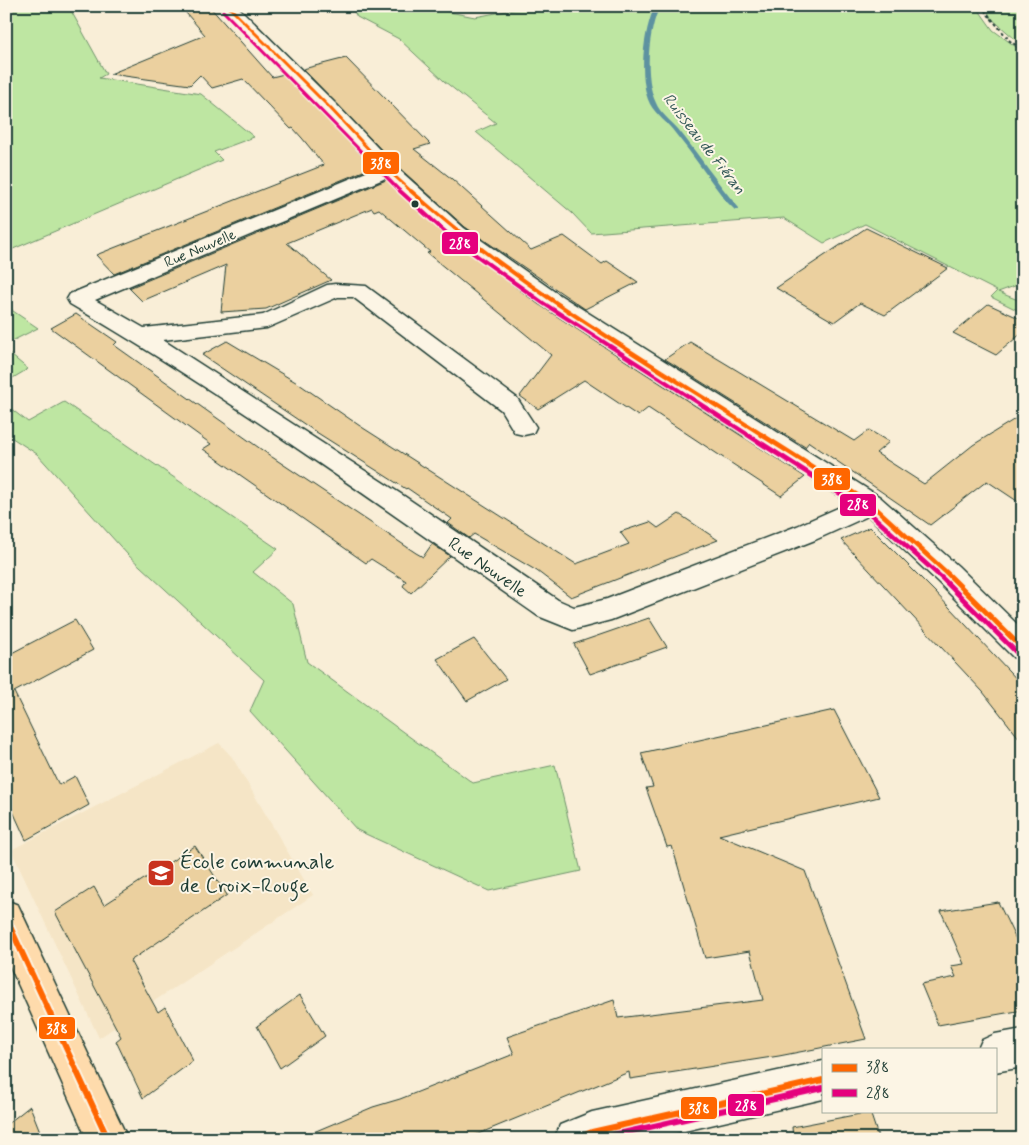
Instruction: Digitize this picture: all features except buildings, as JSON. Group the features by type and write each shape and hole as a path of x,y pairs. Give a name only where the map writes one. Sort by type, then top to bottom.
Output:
{"main road":[{"path":"6,917 108,1139"}],"street":[{"path":"228,6 331,109 388,170 457,232 547,297 871,504 948,574 1023,649"},
{"name":"Rue Nouvelle","path":"388,170 78,299 140,335 395,503 548,608 573,619 620,605 806,533 871,504"},
{"path":"140,335 267,321 335,290 358,291 509,404 524,427"},
{"path":"996,1053 1023,1048"},
{"path":"574,1139 602,1129 822,1080"}],"path":[{"path":"981,6 1010,41 1023,50"}],"shaded area":[{"name":"École communale de Croix-Rouge","path":"219,743 232,757 313,895 99,1038 11,850"}],"green space":[{"path":"6,6 77,6 70,9 106,74 99,78 201,94 254,137 214,152 222,160 6,252"},
{"path":"351,6 418,6 475,17 533,6 976,6 993,30 1023,52 1023,283 998,292 1023,302 1023,313 991,297 997,291 865,224 824,243 784,218 591,233 572,213 476,132 496,123 444,81 399,39 357,17"},
{"path":"985,6 1023,6 1023,46 991,18"},
{"path":"6,303 13,311 38,328 6,344"},
{"path":"6,351 28,369 6,382"},
{"path":"64,402 278,549 253,572 293,604 307,662 473,783 555,765 581,871 489,891 357,830 250,711 264,680 128,555 37,454 6,434 6,405 28,422"}],"waterway":[{"name":"Ruisseau de Fiéran","path":"658,6 650,27 647,55 648,83 653,104 676,130 737,209"}],"transit line":[{"name":"388","path":"228,6 331,109 388,170 457,232 547,297 871,504 948,574 1023,649"},
{"name":"288","path":"223,11 326,114 383,175 452,238 543,303 866,510 943,579 1018,654"},
{"name":"388","path":"6,918 108,1139"},
{"name":"388","path":"575,1139 592,1132 822,1080"},
{"name":"288","path":"596,1139 822,1088"}],"place":[{"name":"École communale de Croix-Rouge","path":"161,873"}]}
